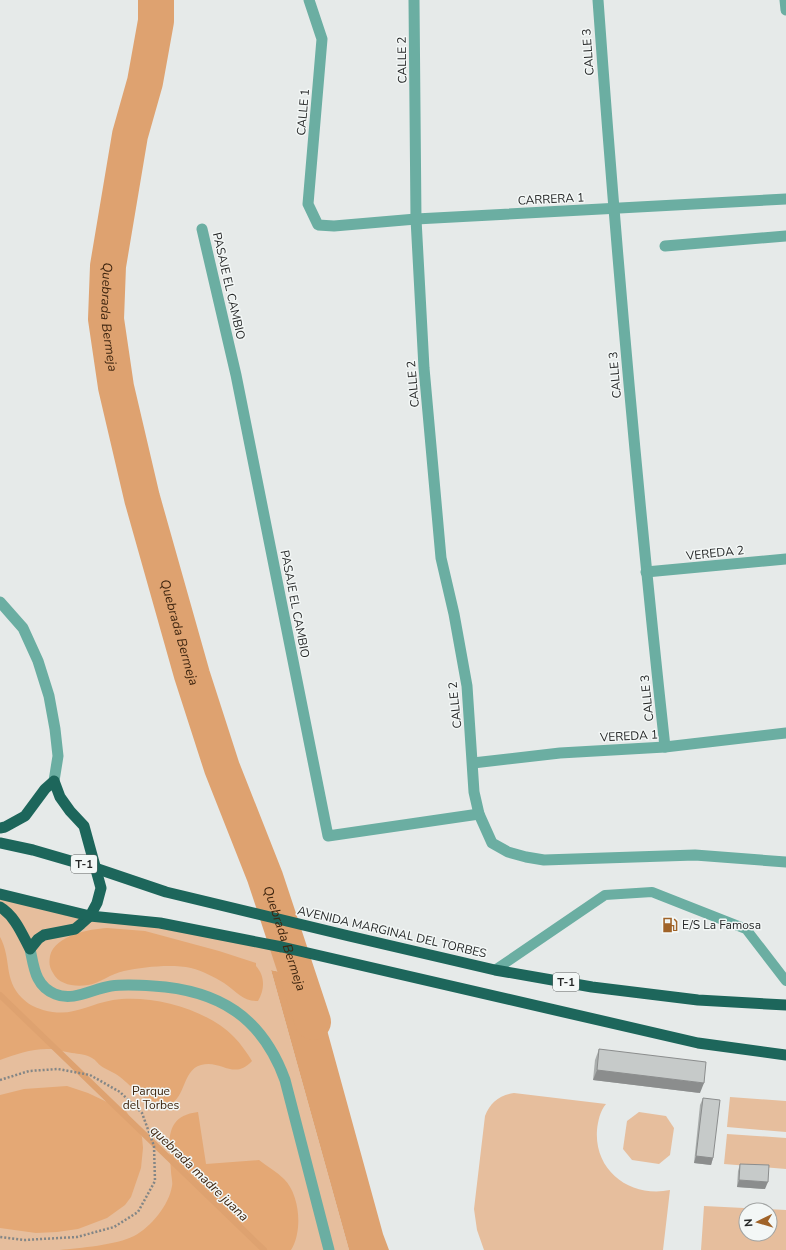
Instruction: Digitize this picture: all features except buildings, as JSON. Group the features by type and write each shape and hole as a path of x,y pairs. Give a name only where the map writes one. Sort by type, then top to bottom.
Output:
{"highway":[{"path":"0,828 26,816 45,789 54,781 60,797 70,811 84,826 101,888 97,903 90,916 75,929 44,935 38,939 30,949 13,919 0,907"},
{"name":"AVENIDA MARGINAL DEL TORBES","path":"0,844 33,850 95,868 166,892 495,970 592,987 698,1000 786,1005"},
{"name":"T-1","path":"0,894 90,916 160,923 228,936 698,1043 786,1055"}],"street":[{"name":"CALLE 1","path":"309,0 322,39 308,204 318,225"},
{"name":"CALLE 2","path":"414,0 416,219 424,368 441,558 454,614 467,686 474,792 479,814 492,843 508,852 544,860 695,854 786,862"},
{"name":"CALLE 3","path":"598,0 613,209 646,572 665,747"},
{"path":"785,0 786,10"},
{"name":"CARRERA 1","path":"318,225 334,226 416,219 786,199"},
{"name":"PASAJE EL CAMBIO","path":"202,229 236,374 328,836 479,814"},
{"path":"665,246 786,236"},
{"name":"VEREDA 2","path":"646,572 786,559"},
{"path":"0,602 23,628 38,661 50,696 58,756 54,781"},
{"name":"VEREDA 1","path":"473,764 560,753 665,747 786,733"},
{"path":"30,949 36,976 44,988 55,995 72,997 102,988 120,985 172,987 199,992 216,999 232,1008 246,1019 264,1040 274,1055 282,1072 329,1250"}],"lane":[{"path":"495,970 605,895 652,892 746,928 786,981"}],"path":[{"path":"0,1080 29,1071 58,1068 90,1075 120,1092 142,1113 154,1146 155,1181 138,1212 114,1227 77,1237 24,1240 0,1237"}],"green space":[{"name":"Parque del Torbes","path":"0,894 285,952 291,974 271,970 349,1250 0,1250"},
{"path":"107,928 145,931 219,951 256,963 263,983 262,992 258,1001 244,998 224,983 204,972 191,968 175,966 158,966 124,971 101,981 83,986 63,983 59,980 51,969 49,960 53,949 66,938 74,934"},
{"path":"0,937 4,945 12,984 22,998 34,1006 43,1010 63,1013 113,1000 144,999 178,1006 194,1011 223,1027 237,1040 252,1061 245,1067 239,1069 208,1064 201,1065 190,1073 177,1099 172,1103 159,1105 146,1099 118,1075 85,1055 51,1049 38,1049 0,1060"},
{"path":"67,1086 88,1093 126,1111 142,1137 143,1148 141,1168 131,1197 125,1205 107,1218 78,1229 36,1233 0,1228 0,1095 24,1089"},
{"path":"514,1093 606,1104 602,1110 597,1130 598,1145 602,1158 609,1170 618,1179 629,1186 642,1190 670,1190 663,1250 484,1250 477,1230 474,1209 485,1116 496,1100"},
{"path":"730,1097 786,1101 786,1132 727,1127"},
{"path":"198,1112 206,1164 259,1160 281,1176 289,1186 294,1194 298,1213 297,1233 291,1250 60,1250 98,1246 118,1242 134,1236 153,1221 167,1201 172,1186 169,1142 174,1125 179,1119"},
{"path":"639,1112 666,1116 674,1128 670,1155 659,1164 632,1160 623,1149 627,1121"},
{"path":"727,1134 786,1138 786,1169 724,1164"},
{"path":"704,1206 738,1208 738,1242 778,1242 778,1210 786,1210 786,1250 701,1250"}],"shaded area":[{"path":"271,970 313,979 383,1234 389,1250 349,1250"}],"waterway":[{"name":"Quebrada Bermeja","path":"156,0 156,21 145,82 130,135 108,266 106,319 116,387 142,498 192,675 222,768 265,877 313,1022"},
{"name":"quebrada madre juana","path":"0,995 264,1250"}],"place":[{"name":"E/S La Famosa","path":"670,925"}]}
